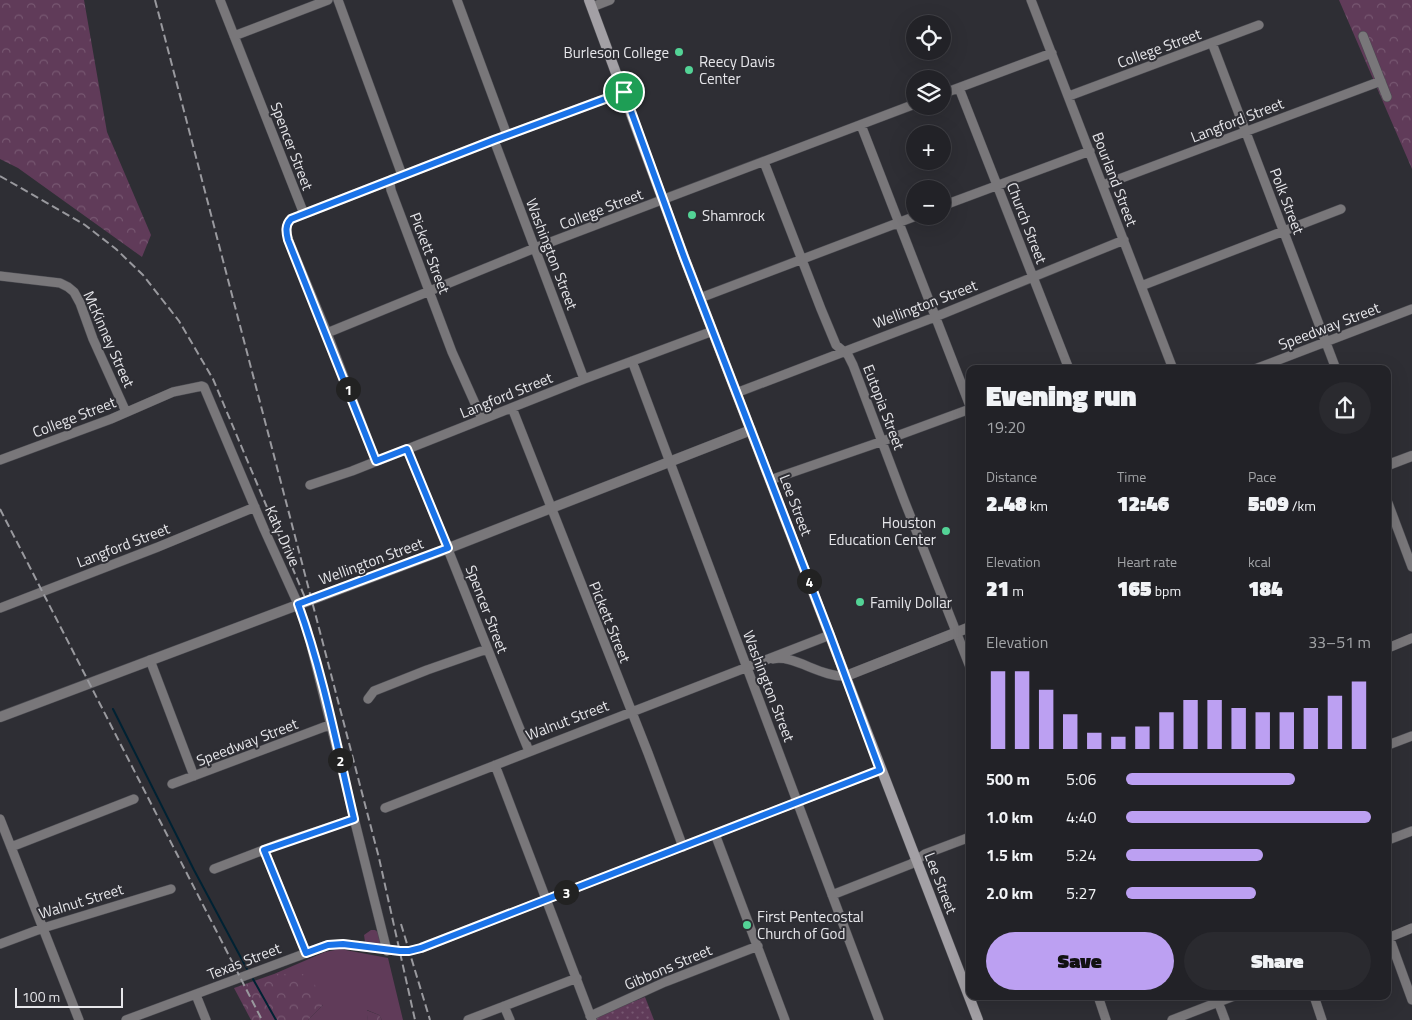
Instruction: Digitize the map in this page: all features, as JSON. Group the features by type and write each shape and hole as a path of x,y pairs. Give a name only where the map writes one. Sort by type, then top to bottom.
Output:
{"main road":[{"name":"Lee Street","path":"591,4 736,393 966,989"},
{"name":"Lee Street","path":"970,1000 978,1020"}],"street":[{"name":"Spencer Street","path":"220,0 304,214 291,219 288,223 287,234 376,461"},
{"path":"234,36 328,0"},
{"path":"338,0 402,175"},
{"path":"457,0 506,136"},
{"path":"591,4 610,0"},
{"name":"Bourland Street","path":"1032,0 1171,365"},
{"name":"College Street","path":"1069,96 1258,25"},
{"path":"1363,36 1387,97"},
{"name":"Polk Street","path":"1212,43 1335,365"},
{"path":"951,91 1052,53"},
{"name":"Langford Street","path":"1103,186 1380,81"},
{"name":"Church Street","path":"959,88 1067,365"},
{"path":"304,214 402,175 624,92"},
{"name":"College Street","path":"327,333 535,248 906,108"},
{"path":"861,125 966,397"},
{"name":"Washington Street","path":"494,140 584,379"},
{"path":"951,203 1090,150"},
{"name":"Eutopia Street","path":"764,162 836,345 844,351 853,365 966,657"},
{"name":"Pickett Street","path":"392,179 390,184 391,190 452,352 482,420"},
{"path":"1141,286 1342,209"},
{"path":"700,298 906,220"},
{"name":"Wellington Street","path":"736,393 1033,278 1124,240"},
{"name":"McKinney Street","path":"0,276 60,283 74,292 126,412"},
{"name":"Speedway Street","path":"1266,365 1412,309"},
{"name":"Langford Street","path":"310,485 713,331"},
{"name":"Washington Street","path":"632,361 879,1020"},
{"name":"Katy Drive","path":"186,389 204,387 298,604 307,629 387,951"},
{"name":"College Street","path":"0,460 173,392 186,389"},
{"name":"Pickett Street","path":"512,408 648,753 682,847"},
{"path":"770,480 883,441 966,409"},
{"name":"Wellington Street","path":"0,717 448,548 751,430"},
{"name":"Spencer Street","path":"407,449 529,751"},
{"path":"1391,464 1412,456"},
{"name":"Langford Street","path":"0,608 255,507"},
{"path":"1391,511 1412,567"},
{"path":"846,676 966,628"},
{"name":"Walnut Street","path":"385,808 830,635"},
{"path":"1391,647 1412,638"},
{"path":"368,698 374,691 487,649"},
{"name":"Walnut Street","path":"760,662 777,658 787,659 838,677 846,676"},
{"path":"150,660 194,776"},
{"name":"Speedway Street","path":"172,784 332,724"},
{"path":"1391,744 1412,736"},
{"path":"495,765 591,1018"},
{"name":"Texas Street","path":"126,1020 328,945 365,946 387,951 409,951 421,948 880,770"},
{"path":"11,846 134,799"},
{"path":"0,819 3,837 11,846 79,1020"},
{"path":"214,869 354,819"},
{"path":"1391,839 1412,831"},
{"path":"715,834 785,1020"},
{"path":"832,895 909,865 925,854 966,839"},
{"path":"264,850 306,953"},
{"name":"Walnut Street","path":"0,944 43,928 171,889"},
{"path":"1391,935 1412,928"},
{"path":"1391,944 1412,1000"},
{"name":"Gibbons Street","path":"591,1018 665,982 758,946"},
{"path":"468,1020 577,978"},
{"path":"196,994 206,1020"},
{"path":"1099,1000 1106,1020"},
{"path":"1172,1020 1215,1000"},
{"path":"1217,1000 1225,1020"},
{"path":"1315,1000 1322,1020"},
{"path":"504,1006 510,1020"}],"green space":[{"path":"0,0 84,0 107,132 151,235 142,257 18,168 0,159"},
{"path":"1339,0 1412,0 1412,169"},
{"path":"371,930 379,933 381,942 377,945 365,942 364,935"},
{"path":"340,949 388,958 403,1020 382,1020 379,1015 367,1010 368,1020 308,1020 323,1005 274,974 325,952"},
{"path":"274,974 305,974 315,985 323,1005 308,1020 251,1020 234,988"},
{"path":"645,997 654,1020 597,1020 595,1016"},
{"path":"366,1010 379,1015 382,1020 368,1020"}],"waterway":[{"path":"113,709 194,870 247,969"},
{"path":"253,979 276,1020"}],"railway":[{"path":"155,0 379,858 415,1020"},
{"path":"0,176 85,225 116,249 143,275 179,321 213,379 306,600"},
{"path":"0,509 262,1020"},
{"path":"401,924 430,1020"}],"place":[{"name":"Burleson College","path":"679,52"},
{"name":"Reecy Davis Center","path":"689,70"},
{"name":"Shamrock","path":"692,215"},
{"name":"Houston Education Center","path":"946,531"},
{"name":"Family Dollar","path":"860,602"},
{"name":"First Pentecostal Church of God","path":"747,925"}],"route":[{"path":"624,92 684,257 880,770 421,948 409,951 387,951 343,944 328,945 306,953 264,850 354,819 321,681 298,604 448,548 407,449 376,461 327,333 288,240 286,228 291,219 402,175 624,92"}]}
